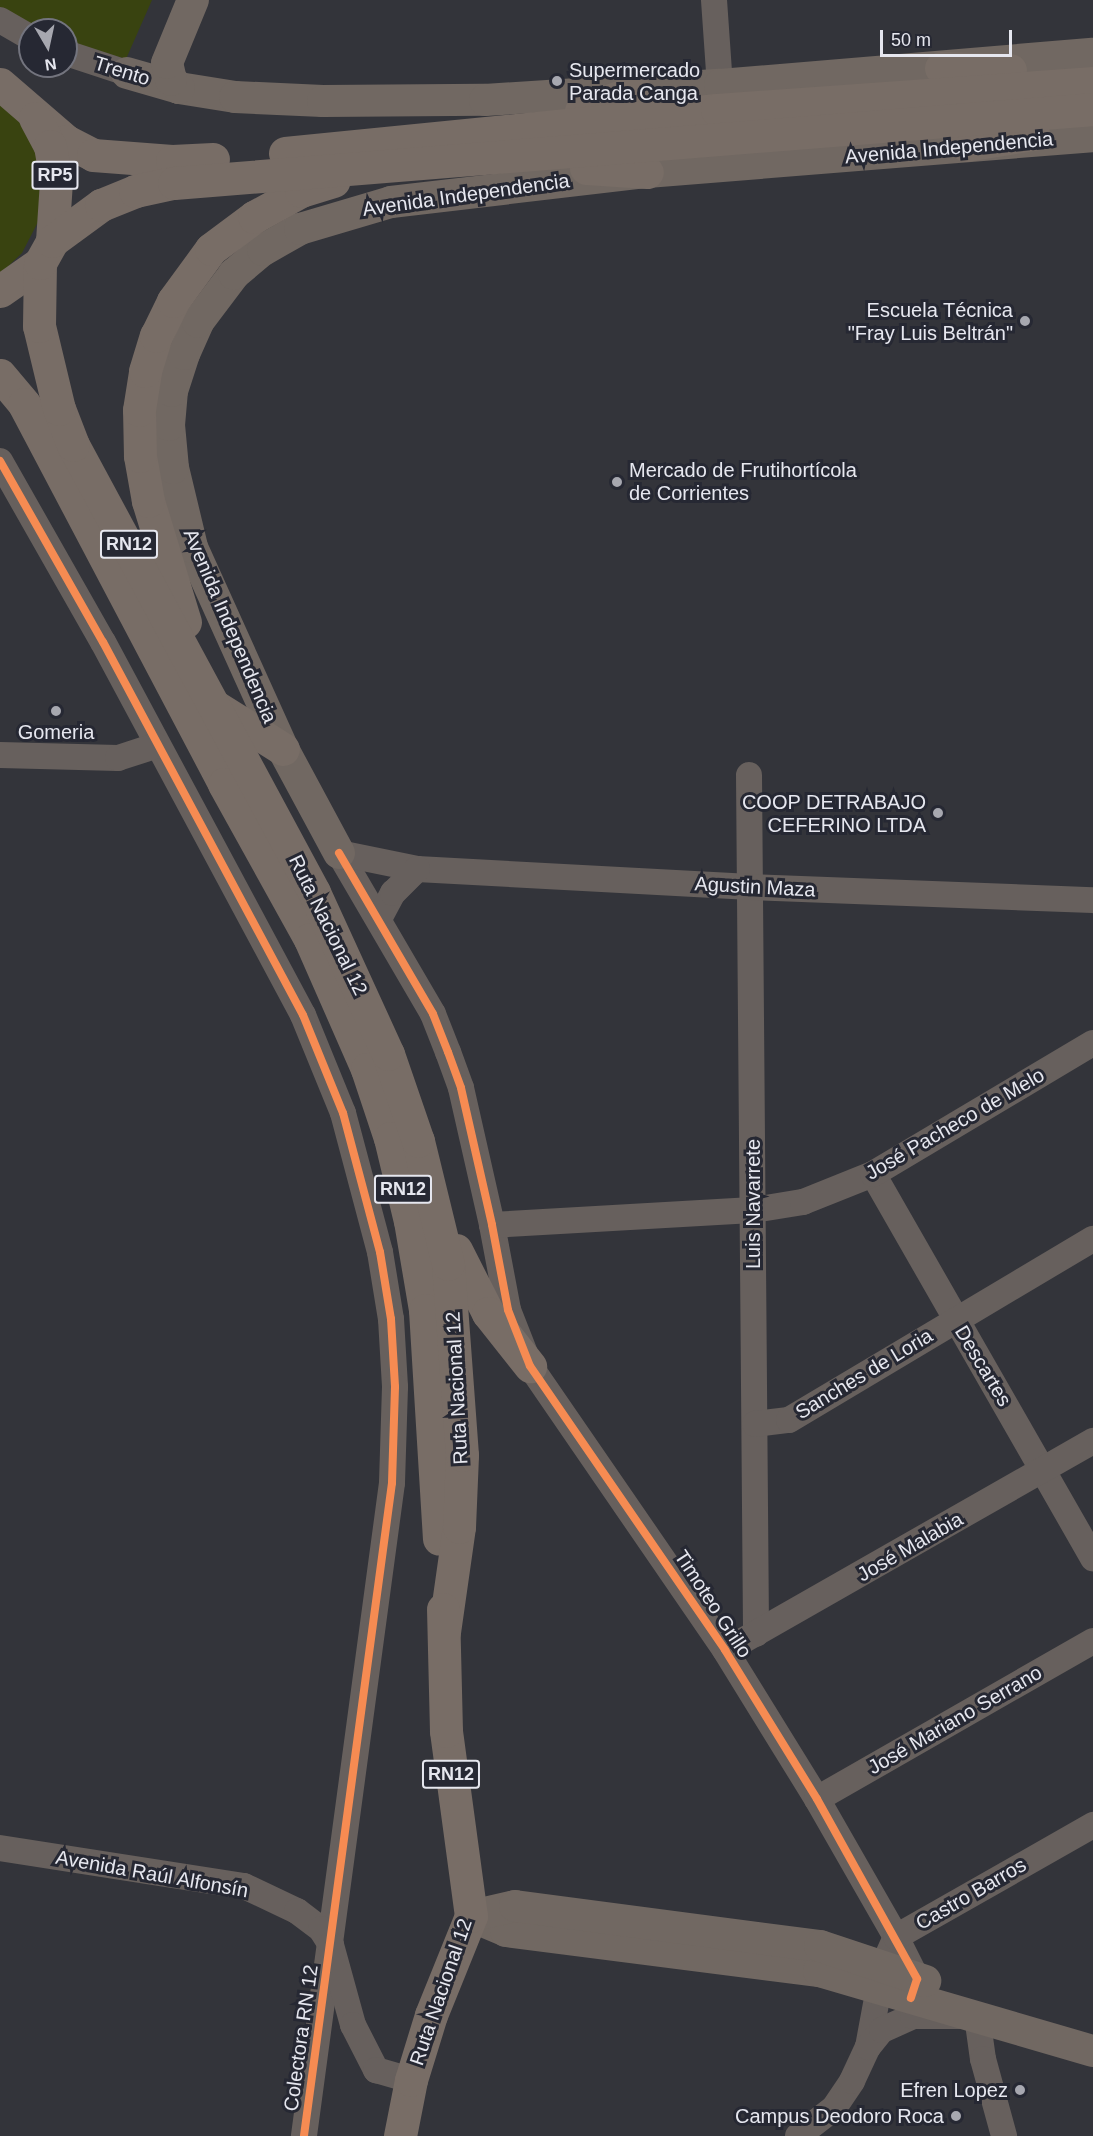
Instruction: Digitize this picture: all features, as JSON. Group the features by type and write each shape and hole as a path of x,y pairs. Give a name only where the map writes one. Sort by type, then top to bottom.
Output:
{"highway":[{"path":"940,68 1093,70"},
{"name":"RP5","path":"2,83 33,114 50,146 56,181 46,252"},
{"name":"Avenida Independencia","path":"0,291 101,205 135,191 248,176 367,171 435,151 717,110 1093,83"},
{"path":"435,151 595,108 635,91"},
{"name":"Avenida Independencia","path":"33,114 66,141 93,155 131,159 435,151 1093,109"},
{"path":"966,145 1093,123"},
{"path":"435,151 647,172"},
{"path":"198,676 148,501 140,456 139,410 145,371 156,336 173,301 211,249 254,217 301,191 367,171"},
{"name":"Ruta Nacional 12","path":"46,252 39,326 59,409 73,445 214,706 355,977 388,1054 435,1207 453,1310 462,1455 457,1548 444,1632"},
{"name":"Ruta Nacional 12","path":"0,375 24,404 224,784 310,939 368,1069 390,1138 410,1221 424,1310 444,1632 446,1731 471,1916 431,2015 411,2080 400,2136"},
{"path":"214,706 283,749"},
{"path":"435,1207 449,1228 470,1284 500,1330 530,1366"}],"main road":[{"path":"127,73 148,52 171,0"},
{"path":"193,0 166,63 171,80 179,88 235,97 323,101 485,100 720,85 1093,54"},
{"name":"Trento","path":"127,73 179,88"},
{"name":"Avenida Independencia","path":"339,853 283,749 192,547 179,501 170,425 172,391 198,322 234,274 263,250 300,229 344,213 472,190 647,172 1093,136"},
{"path":"471,1916 506,1931 881,1977 914,1988 1093,2030"},
{"path":"914,1988 976,2016 1093,2050"}],"street":[{"path":"714,0 720,85"},
{"path":"0,20 18,30"},
{"name":"Trento","path":"78,57 127,73"},
{"name":"Colectora RN 12","path":"0,461 46,539 156,746 268,948 324,1063 362,1175 391,1319 395,1387 392,1483 304,2136"},
{"path":"0,755 118,758 156,746"},
{"name":"Luis Navarrete","path":"749,775 756,1634"},
{"name":"Agustin Maza","path":"339,853 417,868 751,887 1093,900"},
{"name":"Timoteo Grillo","path":"339,853 433,1014 448,1052 460,1088 492,1225 508,1310 530,1366 725,1650 817,1798 896,1937 914,1988"},
{"path":"379,919 393,893 417,868"},
{"name":"José Pacheco de Melo","path":"492,1225 753,1210 803,1202 873,1174 1093,1043"},
{"name":"Descartes","path":"873,1174 1093,1558"},
{"name":"Sanches de Loria","path":"755,1424 789,1420 955,1319 1093,1239"},
{"name":"José Malabia","path":"725,1650 1093,1441"},
{"name":"José Mariano Serrano","path":"817,1798 1093,1641"},
{"name":"Castro Barros","path":"868,2047 881,1977 896,1937 1093,1825"},
{"name":"Avenida Raúl Alfonsín","path":"0,1848 244,1886 297,1911 321,1929 331,1945 353,2025 367,2058 376,2070 411,2080"},
{"path":"798,2136 834,2108 852,2081 868,2047 882,2030 899,2019 976,2016 983,2059 1004,2136"}],"green space":[{"path":"0,0 152,0 126,59 78,45 78,18 18,19 0,7"},
{"path":"0,100 21,120 38,151 44,186 38,222 22,253 0,274"}],"cycle path":[{"path":"0,461 103,642 303,1015 343,1113 380,1252 391,1319 395,1387 392,1483 304,2136"},
{"path":"339,853 433,1014 448,1052 461,1088 492,1225 508,1310 530,1366 725,1650 817,1799 917,1979 911,1998"}],"place":[{"name":"Supermercado Parada Canga","path":"557,81"},
{"name":"Escuela Técnica \"Fray Luis Beltrán\"","path":"1025,321"},
{"name":"Mercado de Frutihortícola de Corrientes","path":"617,482"},
{"name":"Gomeria","path":"56,711"},
{"name":"COOP DETRABAJO CEFERINO LTDA","path":"938,813"},
{"name":"Efren Lopez","path":"1020,2090"},
{"name":"Campus Deodoro Roca","path":"956,2116"}]}
